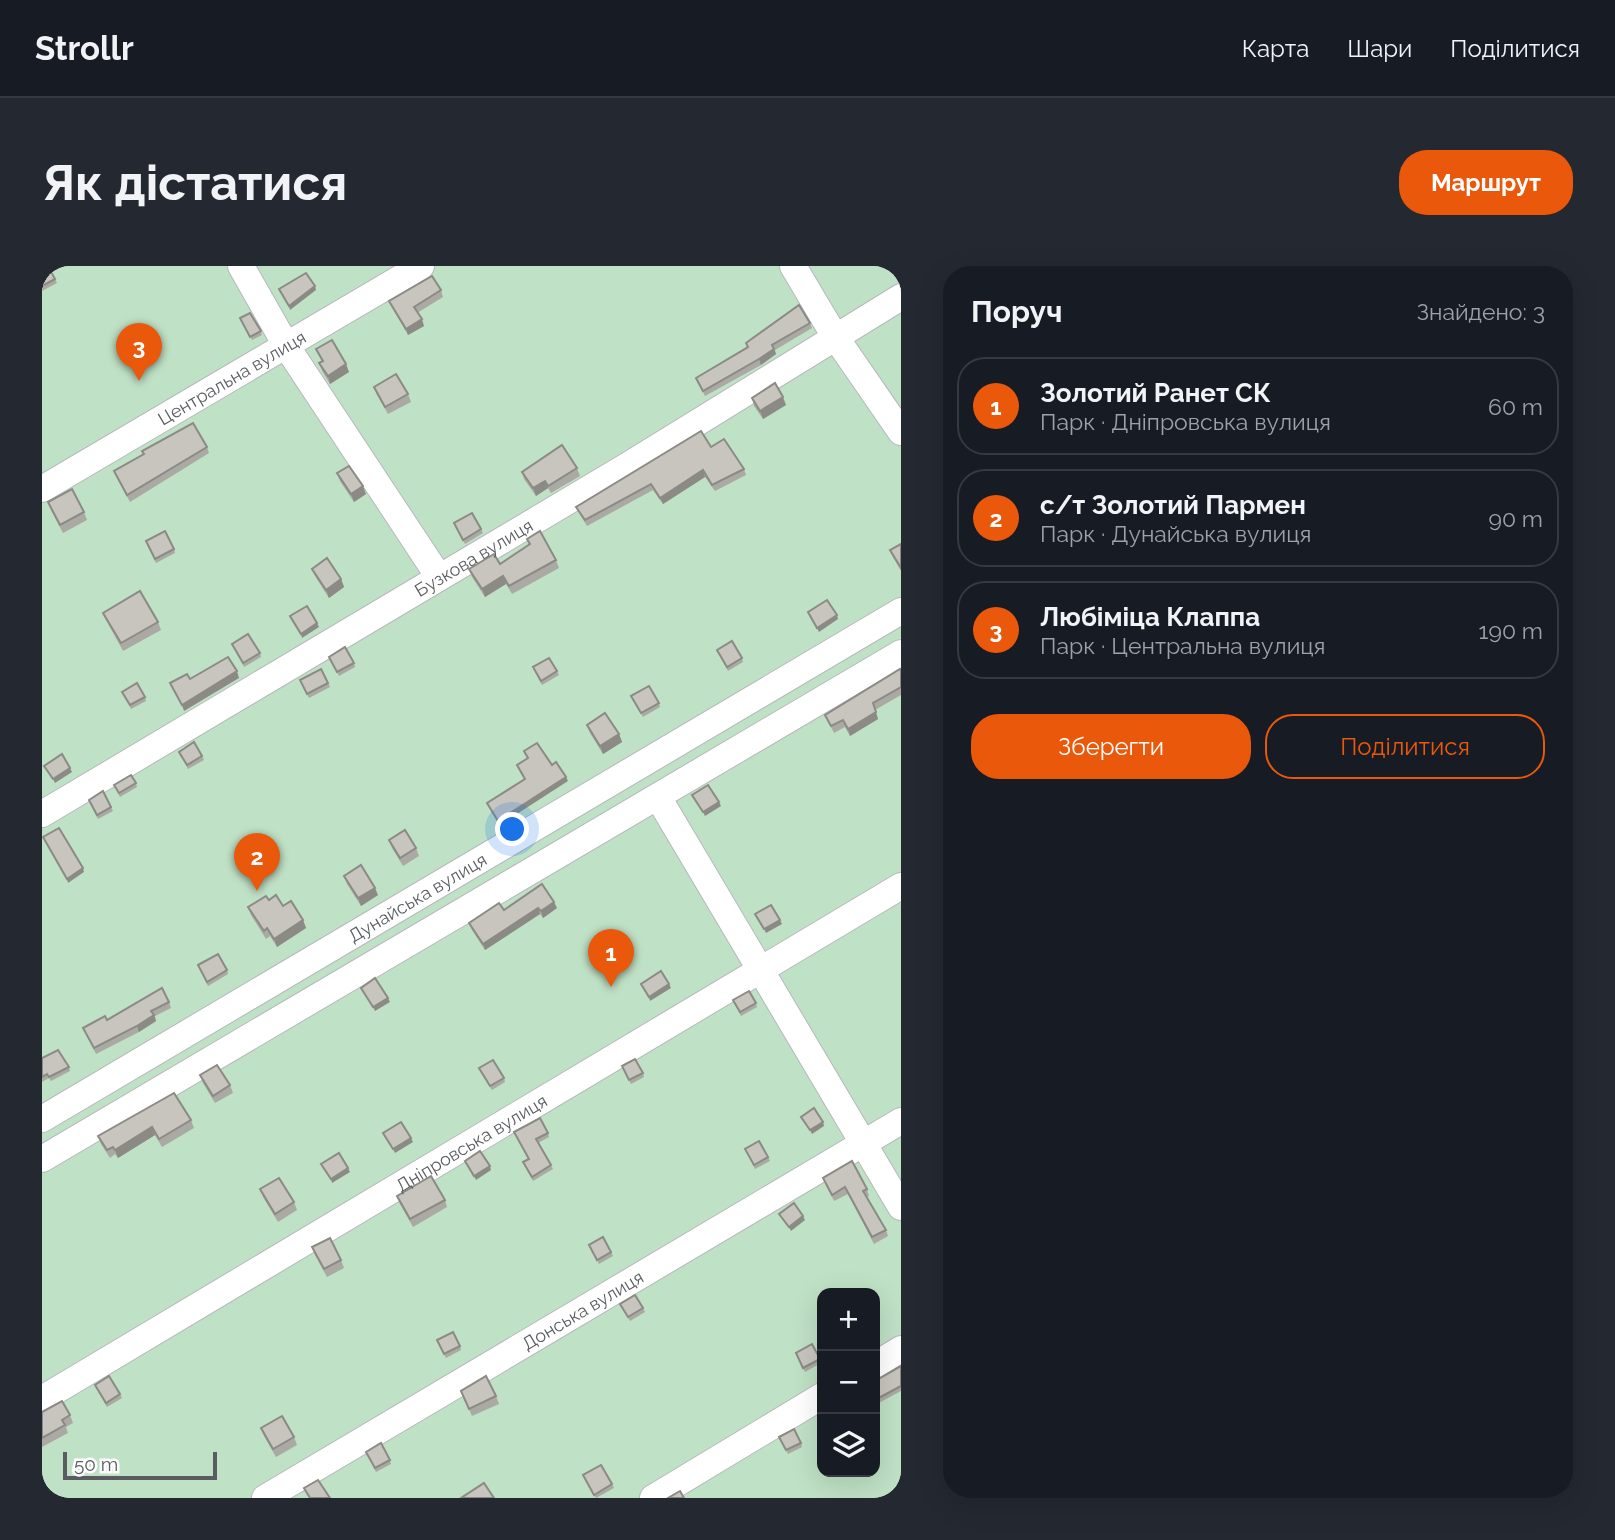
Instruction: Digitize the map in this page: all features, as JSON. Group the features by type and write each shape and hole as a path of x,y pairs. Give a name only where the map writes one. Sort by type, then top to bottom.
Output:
{"street":[{"path":"241,266 287,347 439,577"},
{"name":"Центральна вулиця","path":"42,489 421,266"},
{"path":"793,266 834,335 901,432"},
{"name":"Бузкова вулиця","path":"42,814 627,466 834,335 901,297"},
{"name":"Дунайська вулиця","path":"42,1119 901,611"},
{"name":"Дунайська вулиця","path":"42,1159 901,653"},
{"path":"658,797 901,1207"},
{"name":"Дніпровська вулиця","path":"42,1399 901,886"},
{"name":"Донська вулиця","path":"265,1498 901,1121"},
{"path":"880,1362 901,1349"},
{"path":"653,1498 817,1399"}],"green space":[{"path":"42,266 901,266 901,638 42,1144"},
{"path":"901,645 901,1498 42,1498 42,1151"}],"building":[{"path":"42,266 48,266 55,279 42,286"},
{"path":"306,273 315,286 289,306 279,289"},
{"path":"432,276 441,290 414,307 422,319 406,329 389,301"},
{"path":"799,305 810,323 772,345 774,349 759,359 703,391 696,378 748,347 746,343"},
{"path":"250,313 261,331 250,337 240,318"},
{"path":"332,340 346,364 328,376 319,363 323,361 316,349"},
{"path":"396,374 408,394 385,407 374,387"},
{"path":"775,383 783,397 760,411 752,398"},
{"path":"193,423 207,447 127,495 114,471 144,454 142,451"},
{"path":"701,431 711,447 724,439 744,469 712,485 703,470 660,498 651,484 585,520 576,507"},
{"path":"562,445 577,468 548,486 545,481 533,488 522,472"},
{"path":"349,466 363,486 351,494 337,473"},
{"path":"72,489 84,512 60,525 48,502"},
{"path":"472,513 481,529 463,540 454,523"},
{"path":"165,531 174,549 155,559 146,541"},
{"path":"540,531 556,560 509,586 503,576 482,589 469,569 494,554 500,564 530,544 527,539"},
{"path":"901,544 901,568 890,550"},
{"path":"327,558 341,579 326,590 312,569"},
{"path":"140,591 158,622 121,643 103,613"},
{"path":"827,600 837,615 817,628 808,612"},
{"path":"307,606 317,623 301,634 290,616"},
{"path":"248,634 260,653 243,663 232,644"},
{"path":"732,641 742,658 727,667 717,650"},
{"path":"345,647 354,663 337,672 329,657"},
{"path":"228,657 237,671 182,705 170,683 187,674 190,679"},
{"path":"549,658 557,671 541,681 533,667"},
{"path":"321,669 328,683 307,694 300,680"},
{"path":"900,669 901,687 873,703 876,712 848,729 843,720 831,726 825,715"},
{"path":"137,683 145,697 130,705 122,692"},
{"path":"649,686 659,703 641,713 631,696"},
{"path":"605,713 619,734 600,746 587,725"},
{"path":"194,742 202,756 187,765 179,752"},
{"path":"537,743 552,765 556,762 566,777 498,821 487,803 525,779 517,765 528,758 524,751"},
{"path":"62,754 70,768 53,779 44,766"},
{"path":"131,775 136,783 119,793 114,785"},
{"path":"708,785 719,802 703,812 692,795"},
{"path":"103,791 111,807 97,815 89,800"},
{"path":"59,828 83,868 67,879 43,837"},
{"path":"405,830 416,848 400,858 389,840"},
{"path":"361,865 375,888 358,898 344,876"},
{"path":"542,884 554,902 541,911 538,908 483,944 469,923 499,903 504,910"},
{"path":"276,895 283,906 291,901 303,920 274,939 267,928 264,931 248,907 266,896 269,900"},
{"path":"771,905 780,920 764,929 755,914"},
{"path":"218,954 227,970 207,982 198,965"},
{"path":"661,971 669,984 649,997 641,984"},
{"path":"375,978 388,998 373,1007 361,988"},
{"path":"162,988 169,1002 151,1011 154,1015 137,1026 94,1048 83,1028 105,1016 107,1020"},
{"path":"749,991 756,1003 740,1012 733,1000"},
{"path":"58,1050 69,1067 49,1077 47,1074 42,1077 42,1058"},
{"path":"635,1059 643,1073 629,1080 622,1066"},
{"path":"493,1060 504,1078 490,1086 479,1068"},
{"path":"217,1065 230,1085 213,1096 200,1075"},
{"path":"174,1093 191,1120 159,1139 152,1127 115,1150 113,1147 107,1150 98,1136"},
{"path":"814,1108 823,1122 810,1130 801,1117"},
{"path":"540,1118 548,1133 536,1139 551,1165 532,1177 523,1162 529,1159 514,1132"},
{"path":"401,1122 411,1138 393,1149 383,1133"},
{"path":"759,1141 768,1157 754,1165 745,1149"},
{"path":"480,1151 490,1166 474,1176 465,1161"},
{"path":"339,1153 348,1168 331,1179 321,1164"},
{"path":"852,1161 867,1189 863,1191 886,1230 872,1237 845,1187 832,1195 823,1178"},
{"path":"431,1176 445,1200 410,1219 397,1196"},
{"path":"279,1178 294,1202 275,1214 260,1189"},
{"path":"794,1203 803,1216 789,1227 779,1214"},
{"path":"603,1237 611,1252 597,1260 589,1245"},
{"path":"330,1238 341,1260 324,1269 312,1247"},
{"path":"635,1295 643,1308 628,1317 620,1304"},
{"path":"453,1332 460,1346 444,1354 437,1340"},
{"path":"812,1344 817,1361 803,1368 796,1353"},
{"path":"901,1366 901,1386 880,1397 880,1378"},
{"path":"109,1376 120,1394 106,1403 95,1385"},
{"path":"486,1376 496,1396 469,1409 461,1391"},
{"path":"62,1401 70,1415 62,1420 65,1425 42,1438 42,1412"},
{"path":"282,1416 294,1437 273,1449 261,1428"},
{"path":"794,1429 801,1443 786,1450 779,1437"},
{"path":"381,1443 390,1460 375,1468 366,1452"},
{"path":"601,1465 612,1484 594,1495 583,1475"},
{"path":"318,1480 330,1498 310,1498 304,1488"},
{"path":"484,1483 494,1498 461,1498"},
{"path":"680,1491 684,1498 668,1498"}],"place":[{"name":"Любіміца Клаппа","path":"139,381"},
{"name":"с/т Золотий Пармен","path":"257,891"},
{"name":"Золотий Ранет СК","path":"611,987"}]}
